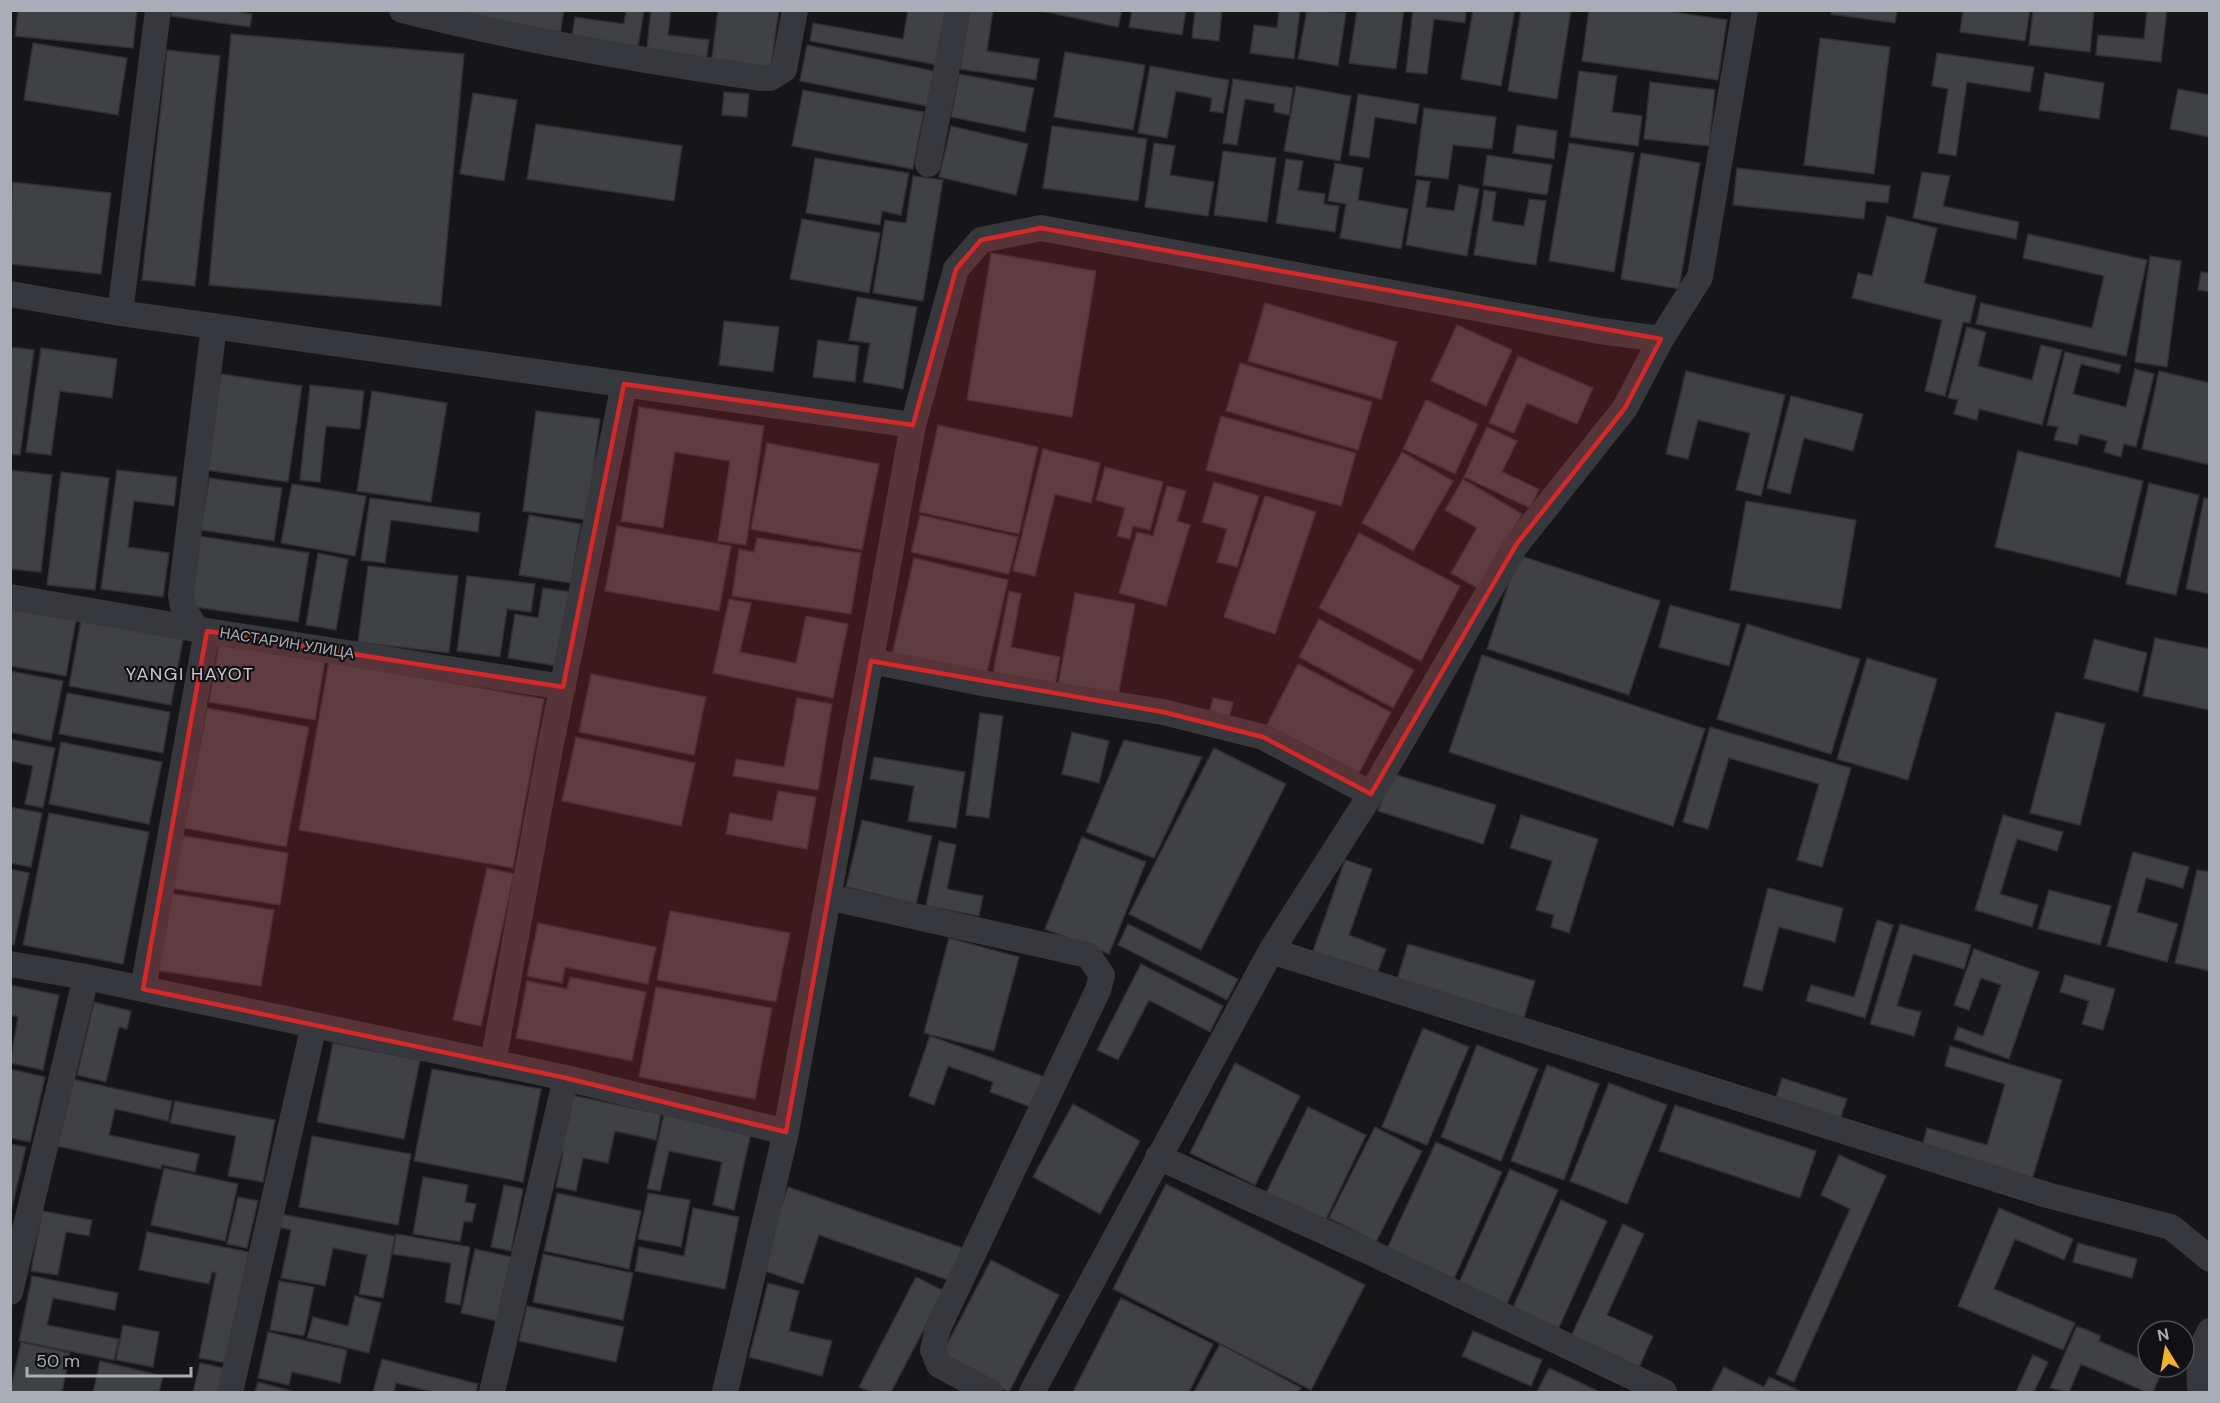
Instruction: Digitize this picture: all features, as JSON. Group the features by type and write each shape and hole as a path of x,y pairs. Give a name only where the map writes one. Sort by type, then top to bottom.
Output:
{"street":[{"path":"120,313 158,10"},
{"path":"402,10 451,23 656,62 760,78 770,78 784,69 795,10"},
{"path":"928,164 958,10"},
{"path":"1032,1392 1271,951 1371,794 1516,545 1625,408 1661,339 1700,277 1745,10"},
{"path":"725,1392 786,1132 913,425 956,269 981,240 1041,228 1600,331 1661,339"},
{"path":"10,294 120,313 913,425"},
{"path":"143,989 201,630 183,607 181,595 214,326"},
{"path":"493,1063 563,687 624,384"},
{"name":"НАСТАРИН УЛИЦА","path":"10,597 201,630 563,687"},
{"path":"871,661 987,684 1163,712 1263,736 1371,794"},
{"path":"828,897 1088,955 1102,975 1098,990 938,1328 933,1350 939,1365 990,1392"},
{"path":"1271,951 2047,1195 2171,1227 2210,1258"},
{"path":"10,964 86,977 566,1078 786,1132"},
{"path":"10,1292 86,977"},
{"path":"230,1392 314,1025"},
{"path":"492,1392 566,1078"},
{"path":"1158,1157 1374,1254 1664,1392"},
{"path":"2203,1392 2200,1388 2199,1353 2210,1331"}],"highlighted area":[{"path":"1041,228 1661,339 1625,408 1516,545 1371,794 1263,737 1163,712 871,661 786,1132 566,1078 143,989 207,631 563,687 624,384 913,425 956,269 981,240"}],"building":[{"path":"18,10 137,10 133,48 15,36"},
{"path":"172,10 229,10 252,14 250,27 171,16"},
{"path":"466,10 564,10 560,34 465,17"},
{"path":"626,10 644,10 637,53 571,43 575,17 624,24"},
{"path":"651,10 671,10 668,35 709,40 706,62 646,55"},
{"path":"718,10 779,10 770,73 711,65"},
{"path":"908,10 948,10 938,65 810,41 813,23 903,39"},
{"path":"969,10 993,10 987,51 1039,59 1036,80 960,69"},
{"path":"1037,10 1122,10 1118,27"},
{"path":"1132,10 1186,10 1182,35 1129,27"},
{"path":"1195,10 1222,10 1219,41 1192,38"},
{"path":"1279,10 1300,10 1294,59 1250,53 1254,25 1277,28"},
{"path":"1307,10 1346,13 1338,66 1298,59"},
{"path":"1357,10 1404,10 1396,69 1349,63"},
{"path":"1413,10 1466,10 1465,23 1434,19 1427,74 1406,72"},
{"path":"1473,10 1515,10 1501,86 1461,79"},
{"path":"1521,10 1571,10 1557,99 1508,91"},
{"path":"1589,10 1660,10 1727,20 1718,80 1582,61"},
{"path":"1832,10 1897,10 1895,23 1831,14"},
{"path":"1963,10 2030,10 2025,41 1960,32"},
{"path":"2033,10 2094,10 2090,52 2029,45"},
{"path":"2147,10 2167,10 2161,62 2096,55 2098,35 2144,39"},
{"path":"231,34 464,54 441,306 209,285"},
{"path":"1820,38 1890,47 1874,174 1804,165"},
{"path":"33,43 127,58 118,115 24,100"},
{"path":"807,45 934,71 927,106 800,81"},
{"path":"167,50 220,56 195,286 142,280"},
{"path":"1065,52 1145,65 1133,130 1054,117"},
{"path":"1937,53 2034,67 2030,92 1967,82 1956,156 1938,153 1948,89 1932,86"},
{"path":"1150,66 1229,80 1223,113 1210,111 1212,98 1176,91 1167,138 1138,133"},
{"path":"1579,71 1617,76 1612,112 1642,116 1638,146 1570,137"},
{"path":"2045,73 2104,83 2099,119 2039,110"},
{"path":"959,74 1034,88 1025,132 951,117"},
{"path":"1233,79 1293,88 1289,115 1274,112 1275,104 1245,99 1237,145 1223,143"},
{"path":"1650,82 1715,90 1709,146 1644,139"},
{"path":"1296,86 1351,96 1340,161 1284,151"},
{"path":"2178,89 2210,95 2210,137 2170,129"},
{"path":"803,90 924,112 913,169 792,146"},
{"path":"724,92 749,94 747,117 722,115"},
{"path":"473,93 517,100 504,181 460,174"},
{"path":"1358,94 1419,104 1416,124 1375,117 1369,158 1349,155"},
{"path":"1424,108 1496,117 1492,149 1453,145 1448,179 1415,175"},
{"path":"536,124 682,146 674,201 527,179"},
{"path":"1517,125 1557,131 1554,159 1513,153"},
{"path":"951,126 1028,144 1016,195 939,177"},
{"path":"1052,126 1147,139 1138,201 1043,188"},
{"path":"1154,143 1175,146 1170,175 1214,182 1208,216 1145,207"},
{"path":"1569,143 1634,153 1614,272 1549,261"},
{"path":"1223,151 1276,158 1267,222 1214,215"},
{"path":"1641,153 1700,163 1679,289 1621,279"},
{"path":"1487,155 1552,165 1547,195 1483,185"},
{"path":"815,158 909,173 901,215 882,211 880,225 806,213"},
{"path":"1286,159 1303,161 1298,190 1325,194 1324,204 1339,206 1335,232 1276,223"},
{"path":"1335,163 1363,168 1358,200 1408,209 1401,249 1340,238 1346,204 1328,201"},
{"path":"1737,168 1890,186 1888,203 1866,201 1864,219 1733,205"},
{"path":"1922,172 1950,176 1943,206 2019,222 2016,239 1913,218"},
{"path":"913,176 943,180 923,301 873,293 885,220 906,223"},
{"path":"1417,180 1430,182 1426,207 1454,211 1459,185 1479,189 1467,256 1406,245"},
{"path":"12,182 111,193 101,274 10,264"},
{"path":"1484,190 1496,192 1492,221 1524,226 1529,199 1546,201 1536,265 1474,255"},
{"path":"1887,216 1937,228 1924,283 1976,296 1970,323 1963,322 1945,396 1925,391 1942,320 1852,298 1858,273 1872,276"},
{"path":"802,219 880,233 869,293 790,279"},
{"path":"2028,234 2147,260 2126,356 1976,324 1981,303 2092,328 2104,276 2023,258"},
{"path":"991,253 1096,271 1072,417 967,400"},
{"path":"2150,256 2181,261 2167,367 2135,362"},
{"path":"2201,272 2210,273 2210,292 2198,290"},
{"path":"857,297 917,307 903,389 863,382 870,343 849,340"},
{"path":"1265,303 1397,342 1381,399 1248,361"},
{"path":"724,321 779,327 773,372 719,365"},
{"path":"1457,325 1512,350 1486,406 1431,381"},
{"path":"1967,327 1986,332 1978,366 2032,380 2041,345 2062,350 2042,425 1979,409 1977,420 1954,414 1958,400 1948,398"},
{"path":"818,340 859,346 855,382 813,377"},
{"path":"10,347 34,350 20,455 10,454"},
{"path":"41,348 117,359 112,398 60,391 51,455 26,452"},
{"path":"2065,352 2121,365 2119,373 2081,364 2073,394 2126,407 2135,369 2154,374 2136,447 2124,444 2121,457 2104,452 2107,441 2080,434 2077,445 2054,440 2058,427 2047,425"},
{"path":"1518,356 1593,388 1577,424 1527,403 1514,433 1489,423"},
{"path":"1240,363 1372,402 1358,450 1226,411"},
{"path":"1686,371 1785,395 1761,496 1736,490 1750,433 1698,420 1688,459 1666,454"},
{"path":"2159,371 2210,383 2210,465 2142,449"},
{"path":"221,374 302,386 288,482 207,470"},
{"path":"310,385 364,391 360,429 326,426 320,482 300,480"},
{"path":"372,391 447,403 431,502 357,491"},
{"path":"1791,396 1863,414 1853,451 1804,438 1790,494 1767,488"},
{"path":"1426,400 1478,424 1455,474 1403,449"},
{"path":"639,407 764,426 746,545 718,541 730,461 675,452 663,528 621,521"},
{"path":"536,411 600,419 587,520 523,511"},
{"path":"1221,416 1356,453 1341,506 1206,470"},
{"path":"938,425 1038,447 1019,534 919,512"},
{"path":"1487,427 1517,441 1502,472 1539,489 1530,508 1464,477"},
{"path":"767,443 879,464 862,550 751,529"},
{"path":"1043,449 1100,463 1091,503 1055,494 1035,576 1013,571"},
{"path":"2018,451 2143,481 2120,577 1995,547"},
{"path":"1402,452 1453,481 1413,551 1362,523"},
{"path":"1105,467 1163,482 1150,530 1133,526 1130,539 1117,536 1125,508 1096,500"},
{"path":"10,470 52,475 41,572 10,569"},
{"path":"117,470 177,477 174,506 134,501 128,547 169,553 163,597 101,589"},
{"path":"61,472 109,478 95,590 47,585"},
{"path":"209,478 282,488 274,541 201,530"},
{"path":"1463,479 1522,514 1479,589 1451,573 1477,528 1445,510"},
{"path":"1214,482 1259,496 1237,567 1217,562 1227,529 1202,522"},
{"path":"2149,483 2199,495 2176,595 2126,584"},
{"path":"292,484 366,496 355,556 281,543"},
{"path":"1167,486 1186,491 1177,521 1190,525 1166,606 1119,593 1137,532 1153,536"},
{"path":"1265,496 1316,512 1275,634 1224,617"},
{"path":"370,498 480,513 478,532 391,520 385,563 361,560"},
{"path":"2204,498 2210,499 2210,594 2186,589"},
{"path":"1746,501 1856,520 1841,609 1730,590"},
{"path":"529,515 581,524 571,583 519,575"},
{"path":"920,515 1018,537 1009,574 911,552"},
{"path":"617,526 731,546 719,611 605,591"},
{"path":"1359,533 1460,586 1421,661 1319,608"},
{"path":"198,536 309,553 298,622 188,606"},
{"path":"757,538 861,553 851,614 732,596 739,549 754,552"},
{"path":"318,553 348,559 336,630 306,625"},
{"path":"1518,555 1660,601 1629,695 1487,649"},
{"path":"914,558 1008,580 986,677 892,655"},
{"path":"368,566 458,576 449,653 358,642"},
{"path":"467,576 535,584 531,612 507,609 500,657 457,651"},
{"path":"543,588 571,592 557,666 508,658 515,614 538,618"},
{"path":"1009,591 1021,594 1011,647 1060,657 1054,690 992,678"},
{"path":"1075,593 1135,604 1117,702 1057,691"},
{"path":"729,599 751,603 740,652 796,663 806,616 848,624 833,698 713,673"},
{"path":"10,602 77,614 66,676 10,666"},
{"path":"1670,605 1740,624 1729,666 1659,647"},
{"path":"82,615 184,634 171,705 69,686"},
{"path":"1319,619 1414,670 1393,708 1299,657"},
{"path":"1747,624 1860,659 1831,754 1717,719"},
{"path":"2155,638 2210,649 2210,710 2143,696"},
{"path":"2094,639 2147,653 2138,692 2084,678"},
{"path":"219,642 325,660 315,720 209,702"},
{"path":"1482,655 1705,729 1673,826 1449,752"},
{"path":"1867,658 1937,679 1908,780 1837,759"},
{"path":"329,661 544,699 513,868 299,830"},
{"path":"1298,664 1391,712 1359,773 1267,725"},
{"path":"10,671 63,681 51,741 10,732"},
{"path":"591,674 706,697 694,755 579,732"},
{"path":"67,693 170,712 163,753 59,734"},
{"path":"797,698 832,704 818,790 733,776 736,759 784,767"},
{"path":"1213,698 1233,702 1228,723 1208,718"},
{"path":"207,708 309,727 286,847 184,828"},
{"path":"2056,712 2105,724 2080,825 2030,813"},
{"path":"980,713 1003,716 989,818 966,815"},
{"path":"1710,727 1851,768 1822,867 1797,860 1819,784 1729,758 1708,829 1683,822"},
{"path":"1072,732 1109,741 1099,783 1062,774"},
{"path":"576,737 695,763 681,826 562,801"},
{"path":"10,739 55,748 43,808 25,804 33,766 10,761"},
{"path":"1124,740 1202,757 1154,858 1086,832"},
{"path":"61,742 162,762 149,824 49,804"},
{"path":"1214,748 1286,784 1201,950 1129,914"},
{"path":"874,757 965,772 956,828 908,821 914,786 870,779"},
{"path":"1390,773 1496,805 1483,844 1378,811"},
{"path":"778,791 816,797 807,849 726,834 730,813 772,821"},
{"path":"10,807 42,813 31,867 10,863"},
{"path":"49,813 149,832 123,964 23,945"},
{"path":"1521,815 1598,839 1569,933 1551,927 1554,915 1536,910 1552,861 1510,848"},
{"path":"2003,815 2063,832 2057,851 2017,839 2000,894 2038,905 2032,927 1975,910"},
{"path":"862,820 932,836 916,904 846,887"},
{"path":"178,835 288,853 280,905 170,888"},
{"path":"1082,837 1146,862 1109,954 1045,929"},
{"path":"939,841 956,845 947,889 983,896 979,916 926,906"},
{"path":"2133,852 2189,867 2183,888 2146,878 2137,912 2178,924 2167,962 2107,946"},
{"path":"1345,860 1372,869 1349,935 1386,949 1375,979 1311,957"},
{"path":"487,868 514,874 481,1026 453,1020"},
{"path":"10,869 29,873 14,945 10,944"},
{"path":"2197,870 2210,872 2210,971 2175,963"},
{"path":"1768,888 1843,908 1835,942 1779,927 1762,991 1743,986"},
{"path":"2049,890 2111,906 2100,945 2038,929"},
{"path":"168,893 274,910 261,986 155,970"},
{"path":"670,911 790,933 776,1002 657,980"},
{"path":"1877,920 1893,925 1865,1018 1806,1001 1811,985 1854,997"},
{"path":"538,923 656,947 648,984 565,967 562,983 527,976"},
{"path":"1128,924 1238,979 1227,1000 1118,945"},
{"path":"1900,924 1971,945 1964,969 1913,954 1897,1006 1921,1012 1914,1036 1870,1024"},
{"path":"949,938 1019,957 994,1051 924,1033"},
{"path":"1408,944 1535,981 1523,1021 1396,983"},
{"path":"1974,949 2039,972 2009,1059 1954,1039 1958,1027 1983,1036 2001,985 1981,978 1969,1010 1954,1005"},
{"path":"1141,964 1223,1006 1210,1032 1149,1000 1118,1060 1097,1050"},
{"path":"2065,975 2115,989 2103,1030 2082,1024 2089,1001 2060,992"},
{"path":"570,977 646,992 632,1061 516,1038 527,981 567,989"},
{"path":"10,985 59,995 43,1070 10,1063 18,1017 10,1015"},
{"path":"656,987 772,1008 755,1099 639,1077"},
{"path":"94,1002 131,1011 127,1029 119,1027 106,1082 77,1075"},
{"path":"1423,1028 1469,1047 1427,1145 1382,1127"},
{"path":"930,1036 1045,1077 1034,1108 990,1092 993,1082 948,1066 934,1105 909,1096"},
{"path":"333,1043 420,1060 404,1139 317,1122"},
{"path":"1477,1045 1538,1069 1501,1161 1441,1137"},
{"path":"1950,1046 2062,1080 2032,1180 1922,1147 1927,1128 1987,1145 2005,1084 1945,1066"},
{"path":"1235,1063 1300,1096 1255,1185 1190,1153"},
{"path":"1547,1065 1599,1084 1564,1180 1511,1161"},
{"path":"10,1069 45,1077 30,1142 10,1138"},
{"path":"432,1069 541,1089 523,1182 414,1161"},
{"path":"1782,1078 1847,1099 1838,1125 1774,1104"},
{"path":"72,1079 172,1101 168,1121 115,1109 109,1135 199,1154 195,1172 162,1165 161,1169 57,1146"},
{"path":"1609,1083 1667,1105 1627,1204 1570,1181"},
{"path":"571,1095 661,1114 656,1140 615,1131 608,1163 583,1158 576,1191 556,1187 563,1152 559,1151"},
{"path":"175,1101 275,1120 263,1182 228,1176 236,1136 170,1123"},
{"path":"1073,1104 1140,1141 1100,1214 1033,1177"},
{"path":"1675,1105 1816,1151 1800,1198 1659,1151"},
{"path":"1308,1107 1366,1135 1325,1221 1266,1193"},
{"path":"664,1114 751,1133 734,1210 713,1205 722,1162 669,1151 660,1191 647,1189"},
{"path":"1375,1127 1422,1151 1376,1242 1329,1218"},
{"path":"312,1136 411,1154 398,1225 299,1207"},
{"path":"1436,1142 1502,1172 1453,1281 1386,1251"},
{"path":"10,1144 26,1147 10,1216"},
{"path":"1839,1155 1886,1176 1794,1382 1776,1374 1850,1209 1821,1195"},
{"path":"164,1168 238,1184 225,1241 151,1225"},
{"path":"1510,1169 1558,1190 1505,1308 1457,1287"},
{"path":"423,1177 468,1185 465,1202 476,1204 472,1222 464,1221 460,1242 413,1234"},
{"path":"1166,1184 1365,1285 1311,1390 1113,1289"},
{"path":"504,1185 523,1189 511,1251 491,1247"},
{"path":"788,1187 963,1248 951,1281 819,1235 803,1284 759,1269"},
{"path":"557,1193 641,1211 629,1269 544,1251"},
{"path":"648,1193 690,1200 681,1247 638,1239"},
{"path":"238,1197 258,1201 247,1248 227,1244"},
{"path":"1561,1200 1607,1221 1556,1334 1510,1314"},
{"path":"693,1208 739,1217 725,1289 635,1271 639,1247 684,1256"},
{"path":"1999,1208 2073,1239 2064,1260 2015,1239 1994,1289 2075,1323 2063,1350 1958,1306"},
{"path":"42,1211 92,1220 89,1236 66,1232 58,1275 31,1271"},
{"path":"281,1214 395,1236 383,1298 359,1294 367,1255 333,1248 325,1286 281,1278 291,1230 278,1227"},
{"path":"1623,1224 1644,1234 1607,1315 1653,1336 1636,1374 1568,1343"},
{"path":"147,1232 249,1252 226,1363 199,1358 216,1273 212,1272 209,1284 139,1270"},
{"path":"396,1234 470,1247 460,1305 445,1302 451,1263 393,1254"},
{"path":"2078,1243 2137,1259 2132,1278 2073,1262"},
{"path":"475,1249 511,1257 497,1321 461,1313"},
{"path":"543,1254 633,1273 623,1320 533,1302"},
{"path":"991,1260 1059,1295 1009,1392 940,1358"},
{"path":"32,1276 118,1293 115,1310 53,1298 47,1325 119,1339 114,1360 19,1341"},
{"path":"916,1277 944,1291 891,1392 871,1392 859,1387"},
{"path":"279,1281 314,1287 304,1336 270,1330"},
{"path":"768,1283 799,1291 789,1331 832,1341 822,1376 749,1357"},
{"path":"355,1296 381,1303 369,1353 307,1338 313,1317 348,1326"},
{"path":"1121,1298 1213,1344 1189,1392 1073,1392"},
{"path":"527,1306 624,1327 616,1362 519,1341"},
{"path":"123,1325 159,1332 153,1367 116,1360"},
{"path":"2077,1326 2101,1336 2099,1341 2136,1357 2136,1379 2159,1379 2153,1392 2146,1392 2081,1364 2069,1392 2050,1388"},
{"path":"1473,1331 1542,1360 1531,1386 1462,1356"},
{"path":"268,1332 347,1350 340,1383 292,1372 289,1385 258,1378"},
{"path":"21,1342 70,1353 62,1392 10,1392"},
{"path":"1220,1344 1301,1388 1298,1392 1194,1392"},
{"path":"2033,1355 2048,1362 2034,1392 2016,1392"},
{"path":"382,1359 478,1384 476,1392 433,1392 396,1383 394,1392 373,1392"},
{"path":"100,1361 163,1376 159,1392 93,1392"},
{"path":"200,1363 224,1368 219,1392 193,1392"},
{"path":"1724,1367 1764,1387 1769,1377 1800,1391 1711,1392"},
{"path":"1549,1368 1600,1392 1537,1392"},
{"path":"258,1382 295,1392 255,1392"}],"district":[{"name":"YANGI HAYOT","path":"190,674"}]}
